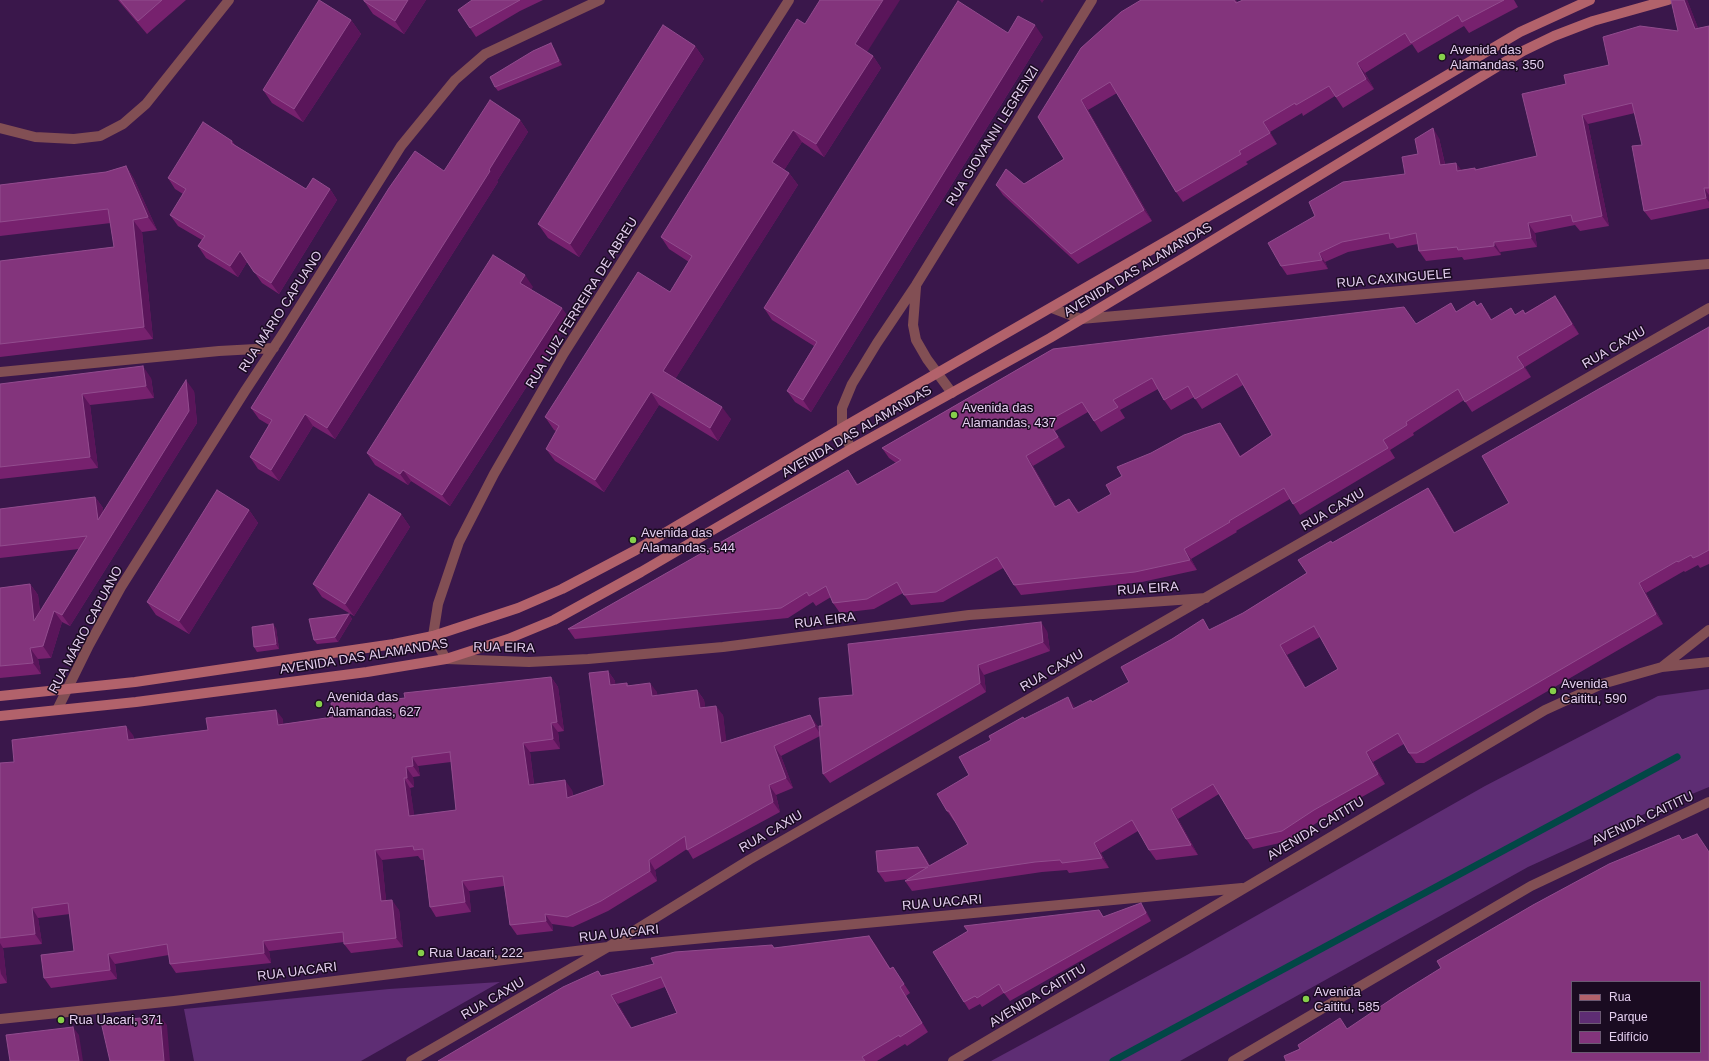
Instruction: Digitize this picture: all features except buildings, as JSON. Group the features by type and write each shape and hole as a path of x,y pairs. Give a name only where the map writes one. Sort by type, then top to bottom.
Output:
{"street":[{"path":"0,128 35,137 74,139 100,136 123,124 146,104 229,0"},
{"name":"RUA MÁRIO CAPUANO","path":"58,710 89,645 121,587 401,146 455,80 485,54 600,0"},
{"name":"RUA LUIZ FERREIRA DE ABREU","path":"433,636 438,604 459,542 494,474 564,353 789,0"},
{"name":"RUA GIOVANNI LEGRENZI","path":"851,449 842,428 842,408 852,384 877,342 916,285 1092,0"},
{"name":"AVENIDA DAS ALAMANDAS","path":"0,696 135,682 394,644 433,636 518,608 562,588 636,550 938,372 1052,308 1520,32 1547,18 1590,0"},
{"name":"AVENIDA DAS ALAMANDAS","path":"0,716 367,672 446,659 508,639 554,620 641,572 851,449 1081,319 1524,52 1554,36 1593,21 1668,0"},
{"name":"RUA CAXINGUELE","path":"1081,319 1709,264"},
{"name":"RUA GIOVANNI LEGRENZI","path":"916,285 913,325 916,340 927,359 952,393"},
{"path":"1052,308 1081,319"},
{"name":"RUA CAXIU","path":"411,1061 608,947 749,860 1709,308"},
{"path":"0,372 211,351 274,348"},
{"name":"RUA EIRA","path":"446,659 530,662 588,659 723,647 969,615 1206,598"},
{"path":"1662,667 1709,630"},
{"path":"433,636 446,659"},
{"name":"AVENIDA CAITITU","path":"953,1061 1242,888 1545,710 1602,684 1662,667 1709,662"},
{"name":"AVENIDA CAITITU","path":"1233,1061 1248,1057 1531,886 1709,802"},
{"name":"RUA UACARI","path":"0,1019 182,1000 608,947 1242,888"}],"green space":[{"path":"1709,689 1709,787 1653,810 1528,867 1180,1061 991,1061 1187,955 1485,786 1658,696"},
{"path":"500,982 361,1061 194,1061 184,1009 389,989"}],"waterway":[{"path":"1113,1061 1677,757"}],"place":[{"name":"Avenida das Alamandas, 350","path":"1442,57"},
{"name":"Avenida das Alamandas, 437","path":"954,415"},
{"name":"Avenida das Alamandas, 544","path":"633,540"},
{"name":"Avenida Caititu, 590","path":"1553,691"},
{"name":"Avenida das Alamandas, 627","path":"319,704"},
{"name":"Rua Uacari, 222","path":"421,953"},
{"name":"Avenida Caititu, 585","path":"1306,999"},
{"name":"Rua Uacari, 371","path":"61,1020"}]}
